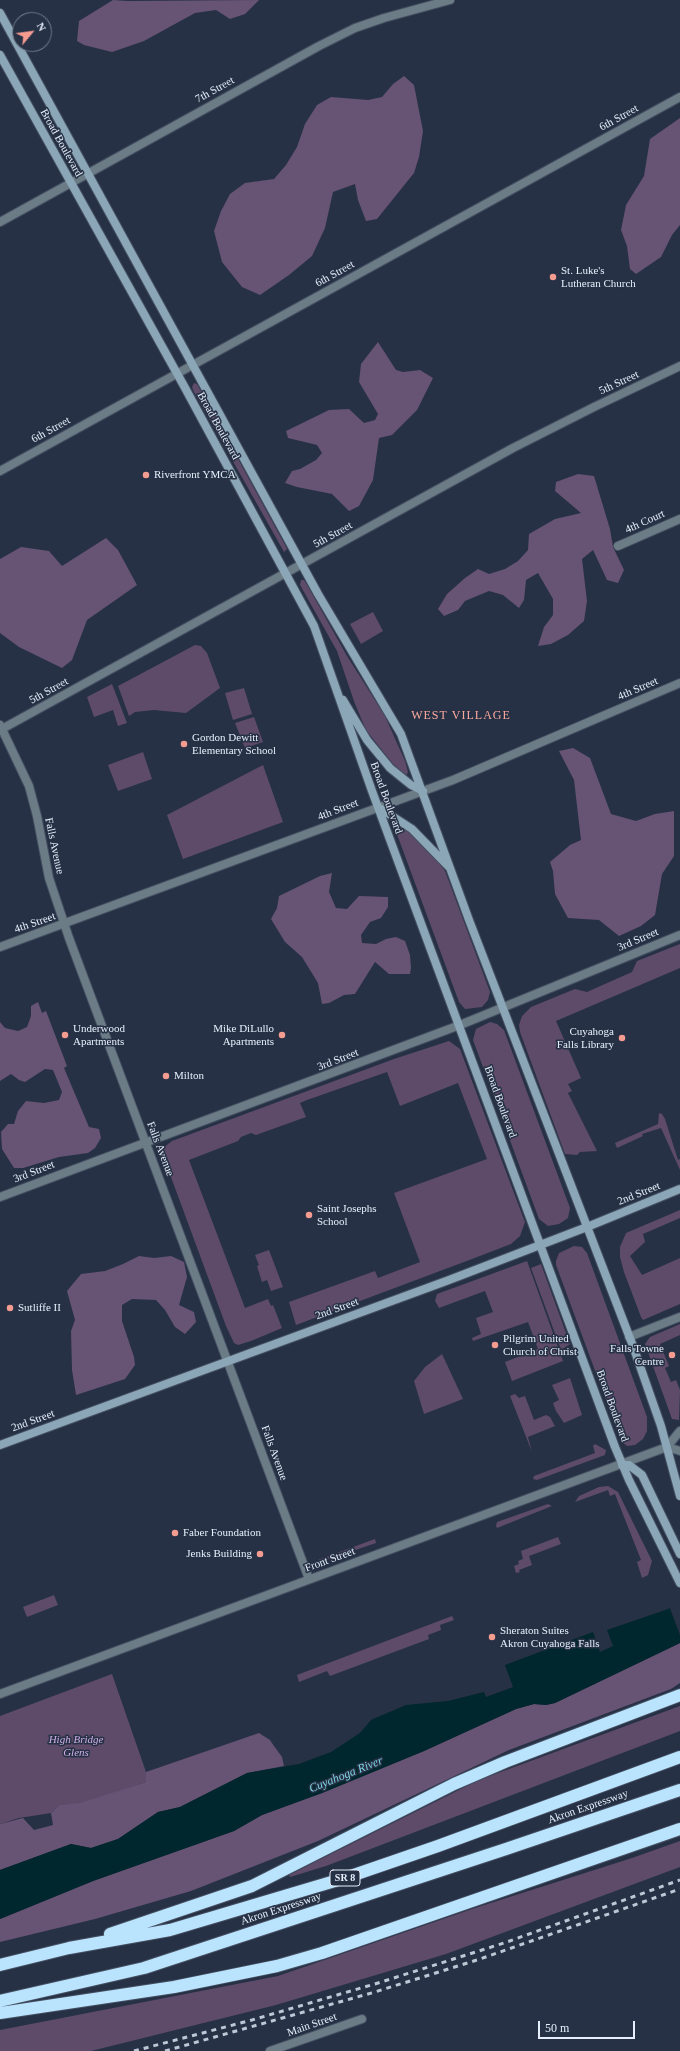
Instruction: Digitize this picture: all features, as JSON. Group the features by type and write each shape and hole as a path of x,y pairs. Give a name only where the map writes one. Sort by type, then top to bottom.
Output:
{"highway":[{"path":"69,1948 252,1886 454,1784 505,1762 680,1695"},
{"name":"Akron Expressway","path":"0,1965 69,1948 170,1930 345,1878 438,1846 680,1757"},
{"name":"Akron Expressway","path":"0,2001 144,1968 680,1790"},
{"path":"0,2013 174,1987 277,1966 322,1953 680,1829"}],"main road":[{"name":"Broad Boulevard","path":"0,13 346,643 395,722 411,757 503,1008 662,1426 680,1496"},
{"name":"Broad Boulevard","path":"0,55 177,373 314,626 378,807 622,1465 670,1566 680,1583"},
{"path":"336,689 367,740 381,758 399,777 423,791"},
{"path":"378,807 418,834 452,871"},
{"name":"2nd Street","path":"0,1445 229,1362 541,1245 680,1189"},
{"path":"622,1465 629,1465 642,1475 680,1554"}],"street":[{"name":"7th Street","path":"0,222 319,46 355,28 384,18 450,0"},
{"name":"6th Street","path":"0,471 192,364 680,97"},
{"name":"5th Street","path":"1,728 554,427 680,366"},
{"name":"4th Court","path":"618,546 680,519"},
{"name":"4th Street","path":"0,947 423,791 680,683"},
{"name":"Falls Avenue","path":"1,728 29,786 37,816 46,868 64,924 310,1579"},
{"name":"3rd Street","path":"0,1197 460,1025 680,935"},
{"path":"629,1337 680,1317"},
{"name":"Front Street","path":"0,1694 622,1465 667,1447 680,1431"},
{"path":"667,1447 680,1451"},
{"name":"Main Street","path":"270,2051 362,2019"}],"green space":[{"path":"194,383 197,384 285,545 287,549 284,552 194,392 192,387"},
{"path":"301,580 304,580 306,583 347,656 385,716 405,761 408,772 406,776 393,764 366,730 355,704 337,651 300,585"},
{"path":"373,612 383,631 361,644 350,624"},
{"path":"195,645 201,646 207,653 220,688 186,713 154,710 135,712 129,716 118,686"},
{"path":"112,684 127,723 118,726 113,710 94,717 87,697"},
{"path":"244,688 252,714 233,720 225,693"},
{"path":"254,717 263,742 245,748 235,723"},
{"path":"143,752 152,779 118,791 108,765"},
{"path":"263,765 283,822 183,859 167,815"},
{"path":"395,823 409,831 432,853 445,871 490,992 488,1000 482,1007 465,1009 459,1002 395,829"},
{"path":"680,944 680,968 556,1021 581,1078 568,1084 572,1091 568,1093 597,1151 580,1152 577,1155 565,1154 520,1032 519,1025 522,1016 531,1007 575,989 587,992 632,972 637,961"},
{"path":"490,1022 497,1024 504,1030 570,1208 568,1218 559,1224 548,1226 539,1219 473,1040 476,1029"},
{"path":"449,1041 460,1049 525,1222 520,1236 511,1244 296,1325 289,1302 375,1271 378,1278 420,1262 394,1193 487,1159 458,1083 400,1106 387,1072 307,1100 300,1103 306,1117 256,1135 251,1133 241,1137 238,1141 189,1160 245,1308 268,1299 271,1306 273,1305 282,1328 251,1341 238,1345 234,1343 226,1326 168,1169 162,1150 163,1148 172,1141 394,1059"},
{"path":"659,1113 662,1114 665,1119 678,1160 680,1159 680,1170 661,1128 642,1134 643,1136 617,1148 615,1143 658,1124"},
{"path":"680,1210 680,1218 643,1234 645,1242 630,1256 642,1275 680,1258 680,1304 643,1320 624,1272 620,1257 620,1247 626,1233"},
{"path":"574,1246 582,1247 587,1253 647,1417 647,1431 643,1439 635,1445 627,1446 621,1441 556,1265 559,1253"},
{"path":"269,1250 283,1287 271,1291 267,1280 262,1282 257,1266 259,1265 255,1255"},
{"path":"527,1261 563,1361 512,1381 505,1362 538,1349 528,1322 473,1341 472,1338 481,1334 476,1318 493,1312 485,1291 439,1308 435,1301 437,1294"},
{"path":"541,1264 570,1344 561,1350 531,1268"},
{"path":"680,1324 680,1335 660,1344 669,1366 665,1368 671,1382 676,1380 680,1390 679,1420 672,1419 645,1344 650,1337"},
{"path":"442,1354 463,1399 424,1414 414,1381 425,1367"},
{"path":"570,1378 582,1415 564,1423 556,1411 553,1403 559,1400 552,1385"},
{"path":"515,1394 519,1398 525,1396 534,1420 546,1415 550,1417 555,1426 528,1437 532,1452 510,1396"},
{"path":"595,1444 606,1450 605,1455 537,1480 533,1479 534,1476 595,1453 593,1446"},
{"path":"608,1486 618,1492 652,1561 648,1575 642,1578 637,1562 641,1560 615,1494 610,1496 608,1490 575,1502 579,1496 599,1487"},
{"path":"548,1504 552,1506 497,1528 496,1526 497,1522"},
{"path":"558,1537 561,1544 529,1556 532,1565 519,1570 520,1572 516,1573 514,1566 519,1564 518,1561 523,1559 521,1551"},
{"path":"375,1539 376,1543 323,1561 318,1560"},
{"path":"54,1595 58,1605 27,1617 23,1607"},
{"path":"452,1616 454,1620 440,1625 441,1630 428,1635 429,1639 330,1676 327,1671 299,1682 297,1675"},
{"name":"High Bridge Glens","path":"112,1674 146,1772 146,1782 80,1804 59,1805 51,1813 19,1818 0,1824 0,1716"},
{"path":"680,1706 680,1731 326,1866 290,1877 289,1875 479,1780"},
{"path":"680,1841 680,1867 446,1954 276,2005 91,2051 0,2051 0,2030 278,1976 475,1908 632,1858"}],"shaded area":[{"path":"113,0 259,0 245,14 230,19 216,10 195,13 144,41 112,52 84,45 77,41 79,21"},
{"path":"404,76 414,85 423,131 419,157 414,173 377,219 366,221 358,200 355,184 333,192 325,228 312,256 289,275 260,295 242,287 222,262 214,231 221,211 230,194 245,183 274,179 286,165 297,147 305,124 317,105 331,97 368,100 382,97 393,84"},
{"path":"680,118 680,225 672,235 661,257 636,274 630,269 627,246 621,230 626,205 644,176 650,139"},
{"path":"378,342 396,370 403,372 420,370 433,378 417,410 392,435 379,438 373,480 359,506 349,511 332,494 285,483 292,471 300,469 316,460 322,453 317,445 288,438 286,431 329,410 349,409 364,423 375,420 378,414 359,382 361,364"},
{"path":"578,474 594,476 610,529 613,547 624,570 618,583 607,580 593,550 582,559 587,601 584,621 568,635 551,644 538,646 544,627 553,615 553,599 538,573 526,580 524,600 519,608 503,595 489,591 465,601 458,610 444,616 438,609 447,594 465,578 478,569 489,574 505,569 518,561 528,550 529,534 555,519 581,513 555,491 556,482"},
{"path":"106,538 118,550 137,585 87,620 72,660 62,668 19,647 0,633 0,559 21,547 49,551 62,566"},
{"path":"573,748 590,758 611,814 636,821 655,814 674,811 674,856 662,874 655,915 641,926 619,936 599,920 568,918 555,894 553,871 550,862 570,845 581,840 574,780 559,751"},
{"path":"332,873 329,892 336,908 347,909 359,896 388,897 388,907 381,918 370,922 361,935 362,943 376,944 386,939 396,937 405,941 410,955 411,968 410,974 389,974 375,962 355,994 344,995 329,1003 322,1004 318,983 302,957 285,942 271,919 277,908 279,896 320,876"},
{"path":"38,1002 42,1013 46,1011 67,1066 64,1068 89,1127 99,1129 101,1138 95,1148 88,1153 59,1157 23,1168 14,1168 2,1149 1,1132 8,1124 14,1124 18,1111 26,1101 44,1103 59,1100 62,1092 53,1070 45,1069 25,1082 19,1080 11,1074 0,1081 0,1022 5,1028 18,1031 27,1027 31,1016 31,1006"},
{"path":"139,1256 154,1258 171,1256 184,1262 187,1277 179,1305 194,1312 196,1322 185,1334 175,1327 165,1310 156,1300 132,1299 122,1305 122,1321 134,1357 135,1365 125,1379 76,1395 72,1370 71,1331 75,1320 67,1291 81,1274 105,1271"},
{"path":"680,1643 680,1683 671,1689 509,1750 318,1841 191,1891 95,1919 0,1942 0,1919 93,1881 234,1831 262,1815 322,1793 424,1751 516,1709 534,1704 546,1705 555,1703"},
{"path":"259,1733 270,1740 282,1757 284,1766 247,1773 180,1807 158,1812 118,1839 91,1848 71,1844 0,1870 0,1824 23,1818 34,1830 53,1825 51,1813 59,1805 80,1803 146,1782 146,1772"}],"water":[{"name":"Cuyahoga River","path":"680,1602 680,1643 555,1703 546,1705 534,1704 516,1709 424,1751 322,1793 262,1815 234,1831 93,1881 0,1919 0,1870 71,1844 91,1848 118,1839 158,1812 180,1807 247,1773 299,1764 331,1752 360,1733 371,1720 406,1705 448,1701 484,1692 486,1697 513,1687 505,1665 593,1632 600,1652 613,1646 607,1630 668,1609"}],"pier":[{"path":"680,1600 680,1635 669,1606"}],"railway":[{"path":"134,2051 252,2020 378,1983 504,1943 680,1880"},
{"path":"165,2051 375,1992 480,1959 680,1889"}],"place":[{"name":"St. Luke's Lutheran Church","path":"553,277"},
{"name":"Riverfront YMCA","path":"146,475"},
{"name":"Gordon Dewitt Elementary School","path":"184,744"},
{"name":"Underwood Apartments","path":"65,1035"},
{"name":"Mike DiLullo Apartments","path":"282,1035"},
{"name":"Cuyahoga Falls Library","path":"622,1038"},
{"name":"Milton","path":"166,1076"},
{"name":"Saint Josephs School","path":"309,1215"},
{"name":"Sutliffe II","path":"10,1308"},
{"name":"Pilgrim United Church of Christ","path":"495,1345"},
{"name":"Falls Towne Centre","path":"672,1355"},
{"name":"Faber Foundation","path":"175,1533"},
{"name":"Jenks Building","path":"260,1554"},
{"name":"Sheraton Suites Akron Cuyahoga Falls","path":"492,1637"}],"district":[{"name":"WEST VILLAGE","path":"461,716"}]}
